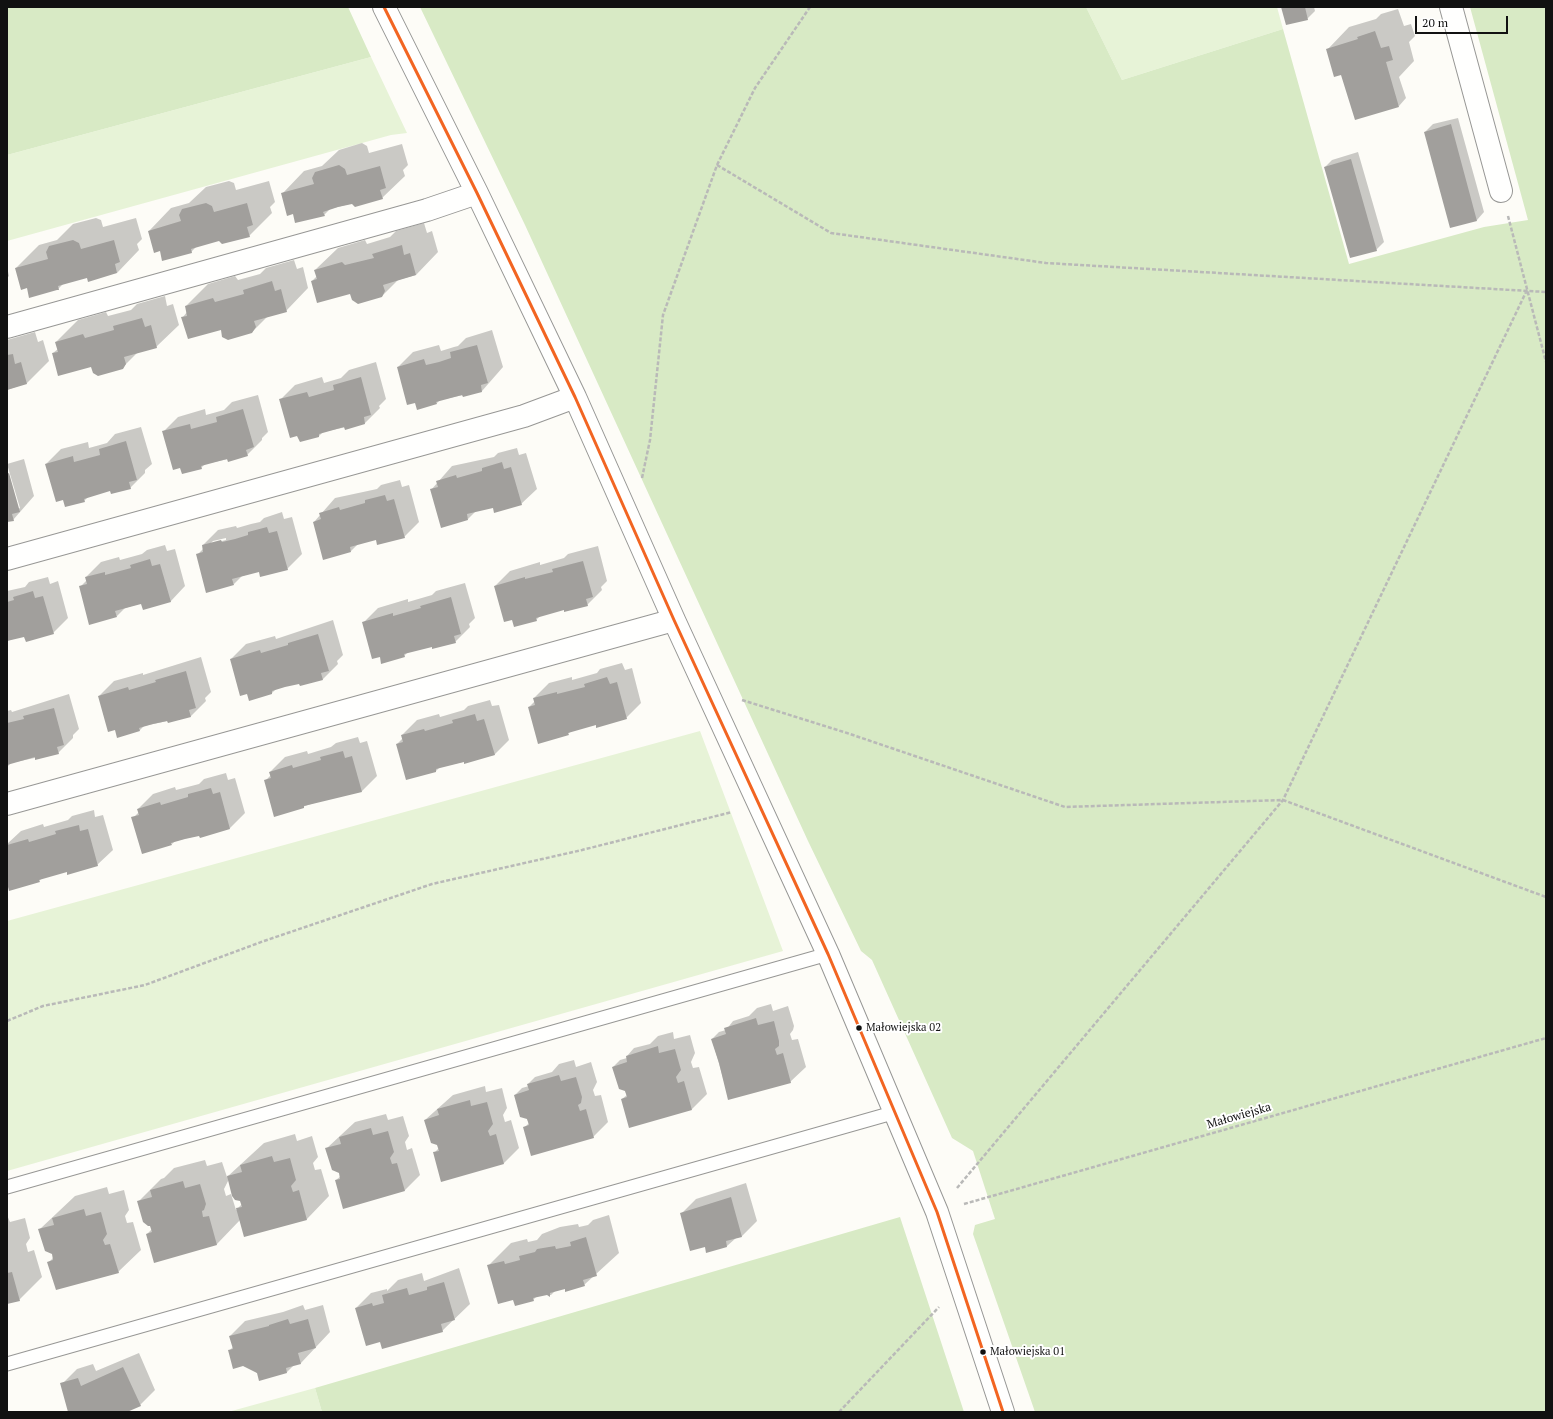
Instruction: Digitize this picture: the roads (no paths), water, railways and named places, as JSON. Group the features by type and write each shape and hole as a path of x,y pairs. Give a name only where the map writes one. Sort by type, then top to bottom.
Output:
{"street":[{"path":"384,7 477,193 575,397 705,689 828,954 937,1212 1003,1412"},
{"path":"1451,7 1501,191"},
{"path":"7,326 427,210 477,193"},
{"path":"7,559 524,416 575,397"},
{"path":"7,804 674,620"}],"lane":[{"path":"7,1187 828,954"},
{"path":"7,1364 896,1112"}],"place":[{"name":"Małowiejska 02","path":"859,1028"},
{"name":"Małowiejska 01","path":"983,1352"}]}
